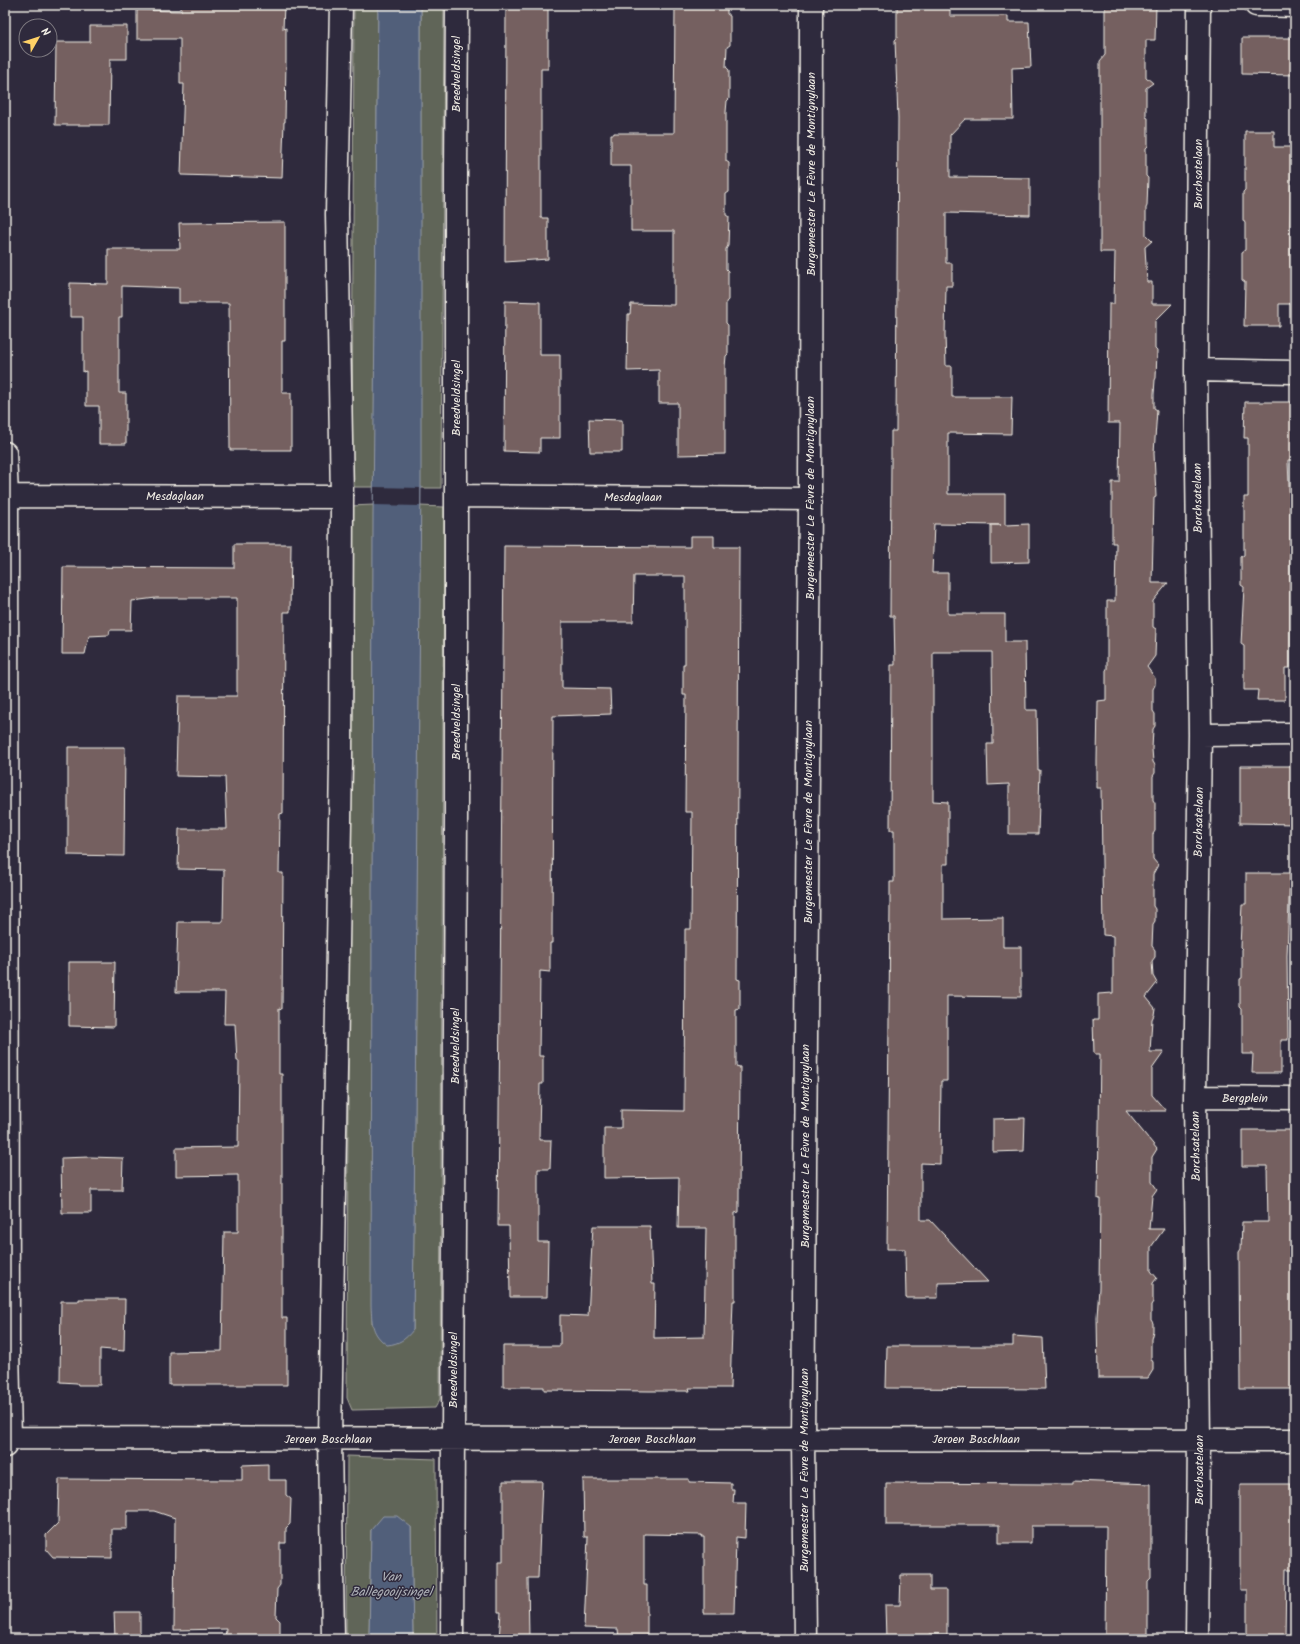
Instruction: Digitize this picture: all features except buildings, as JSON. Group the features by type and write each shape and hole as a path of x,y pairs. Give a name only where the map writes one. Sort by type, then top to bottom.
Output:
{"street":[{"path":"333,1639 330,1439 341,768 342,497 338,214 341,5"},
{"name":"Breedveldsingel","path":"453,1439 457,5"},
{"name":"Burgemeester Le Fèvre de Montignylaan","path":"805,1639 803,1439 810,499 811,5"},
{"name":"Borchsatelaan","path":"1198,1639 1199,1440 1195,1097 1200,735 1196,370 1199,5"},
{"path":"1256,5 1295,6"},
{"path":"1196,370 1295,372"},
{"path":"5,454 7,496 7,1442"},
{"name":"Mesdaglaan","path":"7,496 342,497"},
{"name":"Mesdaglaan","path":"456,496 810,499"},
{"path":"1200,735 1295,734"},
{"name":"Bergplein","path":"1195,1097 1295,1098"},
{"name":"Jeroen Boschlaan","path":"7,1442 330,1439 1295,1440"},
{"path":"452,1639 453,1439"}],"green space":[{"path":"354,5 378,5 374,487 352,487"},
{"path":"421,5 444,5 441,488 420,488"},
{"path":"374,505 372,1325 413,1330 420,506 444,507 440,1399 435,1408 352,1410 347,1398 350,506"},
{"path":"347,1456 436,1459 437,1639 413,1639 411,1527 371,1530 369,1639 346,1639"}],"water":[{"path":"378,5 421,5 421,481 413,1330 402,1340 395,1344 387,1345 378,1337 376,1333 372,1319 371,1306 373,516"},
{"name":"Van Ballegooijsingel","path":"383,1516 397,1516 411,1527 413,1639 369,1639 371,1530"}],"pier":[{"path":"374,487 420,488 420,506 374,505"}]}
